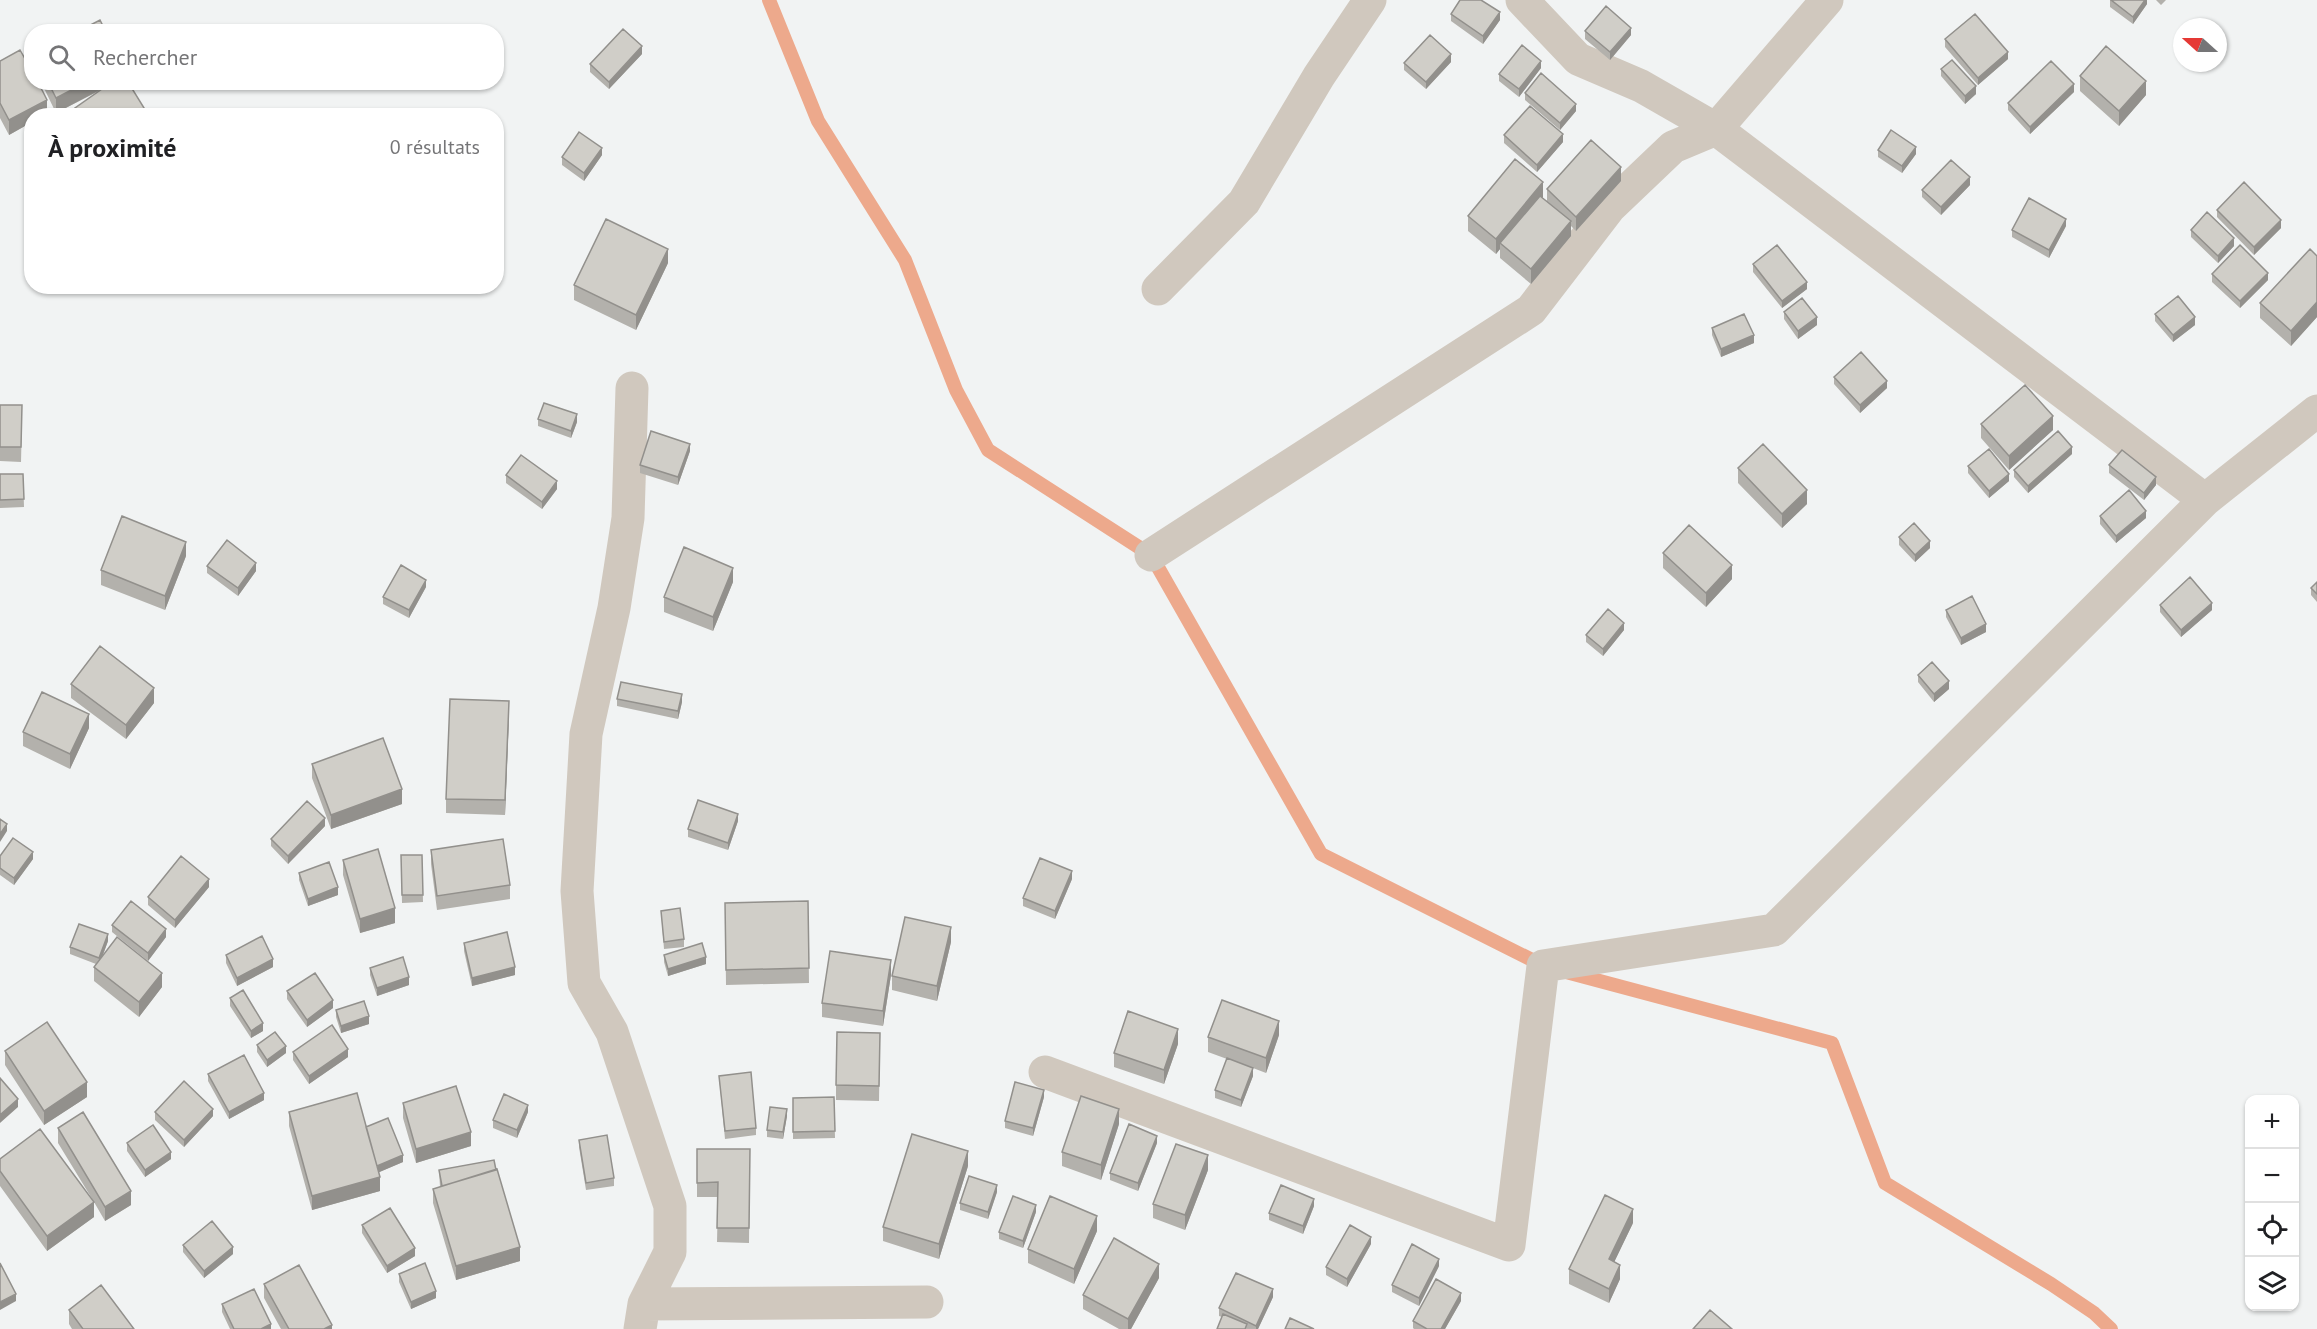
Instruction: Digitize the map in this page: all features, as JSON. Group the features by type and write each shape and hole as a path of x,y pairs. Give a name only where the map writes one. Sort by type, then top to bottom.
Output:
{"street":[{"path":"1158,289 1244,202 1319,76 1370,0"},
{"path":"1522,0 1578,59 1641,86 1716,129 2205,500"},
{"path":"1151,555 1531,310 1610,207 1673,147 1716,129 1827,0"},
{"path":"632,388 628,518 614,608 586,734 577,891 584,983 612,1032 670,1206 670,1252 642,1316 927,1302"},
{"path":"1045,1072 1509,1245 1543,966 1774,930 2205,500 2317,411"}],"building":[{"path":"1460,0 1481,0 1500,12 1483,36 1451,14"},
{"path":"2111,0 2145,0 2133,17"},
{"path":"1606,6 1631,28 1610,52 1585,31"},
{"path":"1975,14 2008,52 1978,78 1945,39"},
{"path":"623,29 642,46 609,82 590,64"},
{"path":"1430,35 1451,54 1426,82 1404,63"},
{"path":"1522,45 1541,61 1519,89 1499,74"},
{"path":"2106,46 2146,81 2119,111 2080,76"},
{"path":"20,50 24,57 24,90 42,90 47,100 32,108 24,108 24,112 9,120 0,103 0,61"},
{"path":"1952,60 1976,86 1965,96 1941,69"},
{"path":"2051,61 2074,84 2030,127 2008,103"},
{"path":"1541,73 1576,104 1560,123 1525,93"},
{"path":"52,90 72,90 56,98"},
{"path":"101,90 133,90 144,108 75,108"},
{"path":"1530,106 1563,134 1537,165 1504,135"},
{"path":"1891,130 1916,147 1902,166 1878,150"},
{"path":"579,132 602,148 584,173 562,157"},
{"path":"1591,140 1621,167 1576,217 1547,189"},
{"path":"1515,159 1543,182 1496,239 1468,216"},
{"path":"1951,160 1970,177 1941,207 1922,190"},
{"path":"2244,182 2281,220 2254,247 2217,210"},
{"path":"1540,196 1571,221 1531,269 1500,243"},
{"path":"2029,198 2066,219 2049,250 2012,230"},
{"path":"2207,212 2234,238 2218,256 2191,230"},
{"path":"606,219 668,249 636,315 574,285"},
{"path":"1777,245 1807,282 1782,301 1753,264"},
{"path":"2240,245 2268,273 2240,301 2212,274"},
{"path":"2310,249 2317,256 2317,302 2291,331 2260,303"},
{"path":"2178,296 2195,317 2173,335 2155,314"},
{"path":"1802,298 1817,317 1798,331 1784,312"},
{"path":"1744,314 1754,335 1721,349 1712,328"},
{"path":"1861,352 1887,381 1860,405 1834,377"},
{"path":"2025,385 2053,416 2009,456 1981,424"},
{"path":"544,403 577,414 571,431 538,419"},
{"path":"0,405 22,405 21,447 0,447"},
{"path":"651,431 690,444 678,477 640,465"},
{"path":"2058,431 2072,447 2028,486 2014,470"},
{"path":"1763,444 1807,490 1782,514 1738,468"},
{"path":"1989,449 2009,474 1989,491 1968,466"},
{"path":"2122,450 2156,477 2144,493 2109,465"},
{"path":"521,455 557,481 542,502 506,475"},
{"path":"0,474 23,474 24,499 0,500"},
{"path":"2129,490 2146,511 2116,536 2100,516"},
{"path":"122,516 186,542 165,596 101,570"},
{"path":"1914,523 1930,541 1915,555 1899,537"},
{"path":"1689,525 1732,565 1706,593 1663,553"},
{"path":"227,540 256,563 238,588 207,566"},
{"path":"684,547 733,568 713,617 664,597"},
{"path":"401,565 426,580 409,610 383,597"},
{"path":"2190,577 2212,603 2181,630 2160,605"},
{"path":"2317,582 2317,594 2311,588"},
{"path":"1972,596 1986,624 1961,638 1946,610"},
{"path":"1608,609 1624,623 1603,649 1586,635"},
{"path":"100,646 154,688 126,725 71,684"},
{"path":"1932,662 1949,681 1934,694 1918,675"},
{"path":"621,682 682,694 678,711 617,699"},
{"path":"42,692 89,714 70,754 23,732"},
{"path":"450,699 509,701 505,800 446,799"},
{"path":"383,738 402,789 331,815 312,764"},
{"path":"698,800 738,814 728,843 688,829"},
{"path":"307,801 325,818 288,856 271,839"},
{"path":"0,819 7,824 0,834"},
{"path":"13,838 33,852 14,878 0,868 0,856"},
{"path":"503,839 510,885 437,896 431,850"},
{"path":"378,849 395,908 360,919 343,860"},
{"path":"401,855 422,855 423,895 402,895"},
{"path":"181,856 209,879 175,920 148,897"},
{"path":"1040,858 1072,871 1055,911 1023,898"},
{"path":"329,862 338,887 308,899 299,873"},
{"path":"131,901 166,929 148,953 112,925"},
{"path":"808,901 809,968 726,970 725,903"},
{"path":"680,908 684,939 664,942 661,911"},
{"path":"905,917 951,927 937,986 892,976"},
{"path":"79,924 108,934 99,958 70,947"},
{"path":"507,932 515,967 472,978 464,943"},
{"path":"262,936 273,959 237,978 226,955"},
{"path":"117,937 162,973 139,1002 94,967"},
{"path":"702,943 706,957 668,969 664,955"},
{"path":"830,951 891,960 883,1011 822,1003"},
{"path":"403,957 409,977 377,988 370,968"},
{"path":"315,973 333,1000 307,1020 287,991"},
{"path":"243,990 263,1023 251,1031 230,998"},
{"path":"1222,1000 1279,1021 1266,1058 1208,1037"},
{"path":"364,1001 369,1016 341,1026 336,1010"},
{"path":"1128,1011 1178,1029 1164,1070 1114,1053"},
{"path":"47,1022 87,1082 44,1111 5,1051"},
{"path":"332,1025 348,1049 309,1076 293,1052"},
{"path":"275,1032 286,1046 267,1060 257,1045"},
{"path":"837,1032 880,1033 879,1086 836,1085"},
{"path":"244,1055 264,1093 229,1112 208,1074"},
{"path":"1227,1058 1253,1068 1241,1100 1215,1090"},
{"path":"751,1072 756,1128 725,1131 719,1076"},
{"path":"0,1078 18,1099 0,1115"},
{"path":"184,1081 213,1109 184,1140 155,1112"},
{"path":"1015,1082 1044,1090 1033,1128 1005,1121"},
{"path":"456,1086 471,1132 416,1149 403,1103"},
{"path":"357,1093 380,1177 312,1196 289,1112"},
{"path":"504,1094 528,1105 517,1130 493,1120"},
{"path":"1081,1096 1119,1109 1101,1165 1062,1152"},
{"path":"834,1097 835,1131 793,1132 793,1098"},
{"path":"770,1107 787,1109 783,1132 767,1130"},
{"path":"83,1112 131,1191 105,1207 58,1128"},
{"path":"388,1118 403,1155 377,1166 366,1127"},
{"path":"1129,1124 1157,1136 1138,1183 1110,1173"},
{"path":"153,1125 171,1152 145,1170 127,1143"},
{"path":"40,1129 94,1202 47,1236 0,1171 0,1159"},
{"path":"912,1134 968,1151 939,1244 883,1227"},
{"path":"607,1135 614,1178 586,1183 579,1140"},
{"path":"1176,1144 1208,1155 1185,1215 1153,1204"},
{"path":"697,1149 750,1149 749,1228 717,1228 718,1182 697,1183"},
{"path":"494,1160 496,1170 442,1186 439,1170"},
{"path":"497,1169 520,1247 456,1266 433,1189"},
{"path":"969,1176 997,1185 988,1212 960,1203"},
{"path":"1281,1185 1314,1199 1303,1226 1269,1213"},
{"path":"1605,1195 1633,1209 1609,1259 1620,1265 1609,1289 1569,1269"},
{"path":"1013,1196 1036,1205 1023,1241 999,1232"},
{"path":"1050,1196 1097,1216 1074,1269 1028,1249"},
{"path":"390,1208 415,1248 387,1266 362,1225"},
{"path":"212,1221 233,1247 204,1271 183,1245"},
{"path":"1350,1225 1371,1237 1347,1279 1326,1267"},
{"path":"1114,1238 1159,1264 1128,1319 1083,1295"},
{"path":"1412,1244 1439,1259 1419,1298 1392,1285"},
{"path":"0,1263 16,1294 0,1302"},
{"path":"425,1263 436,1291 411,1302 399,1274"},
{"path":"299,1265 332,1325 324,1329 289,1329 264,1284"},
{"path":"1236,1273 1273,1289 1256,1326 1219,1308"},
{"path":"1436,1279 1461,1293 1441,1329 1427,1329 1413,1321"},
{"path":"101,1285 134,1329 83,1329 69,1310"},
{"path":"254,1289 271,1324 261,1329 234,1329 222,1304"},
{"path":"1710,1310 1732,1329 1693,1329"},
{"path":"1223,1314 1247,1324 1245,1329 1217,1329"},
{"path":"1290,1318 1314,1329 1285,1329"}],"waterway":[{"path":"769,0 818,121 905,260 956,390 988,450 1151,555 1321,854 1544,966"},
{"path":"1566,972 1832,1043 1885,1183 2051,1284 2094,1313 2111,1329"}]}
